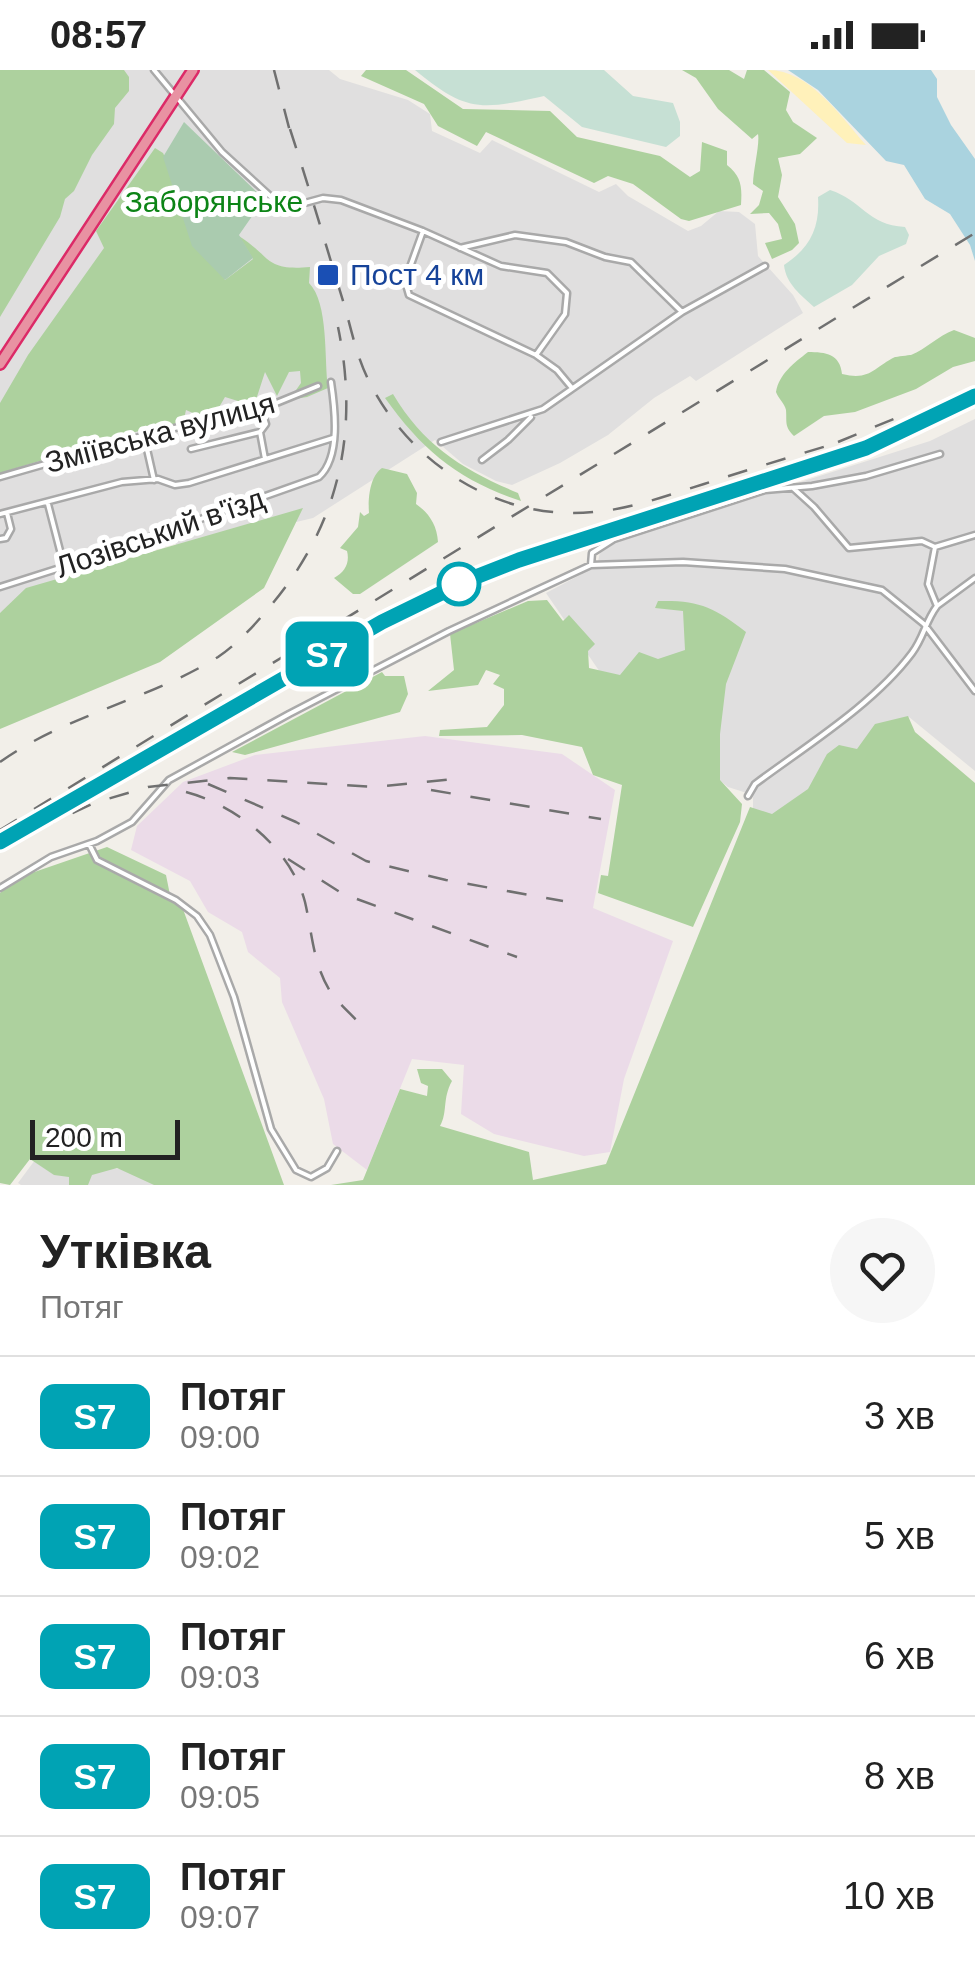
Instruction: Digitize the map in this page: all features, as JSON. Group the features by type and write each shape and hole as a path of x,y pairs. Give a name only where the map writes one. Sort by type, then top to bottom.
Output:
{"highway":[{"path":"0,364 193,70"}],"street":[{"path":"154,70 222,152 280,205 290,207 330,198 423,231 501,266 547,273 567,293 564,314 536,356"},
{"path":"423,231 404,281 409,295 536,356 557,370 572,388"},
{"path":"460,248 516,236 566,242 631,262 682,312"},
{"path":"482,460 534,414 682,312 765,266"},
{"path":"0,514 122,482 154,480 182,485 333,438 331,382"},
{"name":"Зміївська вулиця","path":"0,477 261,408 318,386"},
{"path":"191,449 260,432 266,424 261,408"},
{"path":"441,442 534,414"},
{"path":"260,432 265,459"},
{"path":"144,436 154,480"},
{"name":"Лозівський в'їзд","path":"0,586 319,477 326,470 333,438"},
{"path":"591,565 592,553 614,540 765,490 866,476 940,454"},
{"path":"793,488 849,548 922,541 935,547 975,536"},
{"path":"48,504 64,566"},
{"path":"0,539 6,538 11,529 7,513"},
{"path":"935,547 928,584 937,606"},
{"path":"0,888 51,857 89,844 132,822 169,780 449,630 591,565 683,562 801,572 882,590 924,624 975,691"},
{"path":"748,796 755,784 882,686 910,655 937,606 975,578"},
{"path":"89,844 97,860 186,908 210,935 254,1062 271,1129 296,1170 311,1177 319,1174 337,1151"}],"shaded area":[{"path":"0,70 329,70 340,79 408,100 430,114 432,131 480,153 492,140 599,192 616,184 628,196 688,231 719,211 739,212 755,224 758,256 793,295 803,313 696,381 690,376 654,398 608,435 512,485 463,464 435,440 313,518 180,557 172,533 118,553 123,570 0,654"},
{"path":"975,419 975,771 909,717 798,807 778,816 753,812 753,795 728,787 632,710 604,678 546,593 597,566 601,548 612,542 930,441"},
{"path":"425,736 562,754 615,790 593,908 673,941 624,1079 610,1152 584,1156 494,1134 461,1114 464,1065 412,1059 367,1170 333,1144 324,1099 282,1002 280,978 248,952 242,932 208,912 190,881 131,850 137,826 183,782 255,755"},
{"path":"35,1160 180,1175 180,1185 21,1185 18,1183"}],"green space":[{"path":"0,70 124,70 129,77 129,91 115,108 114,124 74,191 65,199 60,217 0,317"},
{"path":"366,70 406,70 463,109 550,111 577,137 660,156 690,177 700,171 702,142 727,151 727,165 740,183 741,205 689,221 633,184 608,176 594,183 486,132 477,146 438,126 424,104 361,76"},
{"path":"415,70 604,70 633,96 673,103 680,136 666,147 582,127 544,96 489,105 462,101"},
{"path":"682,70 729,70 744,79 747,70 764,70 790,92 786,110 793,122 817,138 800,154 778,158 782,175 778,197 795,224 799,243 792,250 772,259 765,243 782,239 778,224 769,213 750,214 759,205 763,191 753,184 758,134 752,139 718,109 696,78"},
{"name":"Заборянське","path":"184,122 264,199 239,235 253,258 225,280 192,246 163,157"},
{"path":"155,148 163,153 225,280 253,259 239,236 276,264 310,267 309,283 323,318 328,388 289,400 301,383 300,371 289,372 277,396 265,372 254,406 225,397 211,421 186,410 182,428 162,424 0,473 0,403 28,355 104,248 96,231"},
{"path":"830,190 882,222 905,227 909,235 906,244 879,256 852,285 814,307 791,283 784,265 807,244 815,228 818,197"},
{"path":"954,330 975,338 975,361 953,367 916,389 855,412 824,416 794,436 789,429 785,408 776,392 784,374 808,352 831,356 842,374 860,376 895,357 911,355"},
{"path":"393,394 418,428 446,454 518,493 521,501 479,484 444,462 413,434 385,398"},
{"path":"382,468 407,474 417,493 416,504 432,520 438,542 360,594 353,594 334,578 347,563 347,551 340,548 358,527 360,512 364,516 369,513 372,483"},
{"path":"303,508 264,588 160,662 0,729 0,613 26,588"},
{"path":"547,600 563,621 569,615 595,644 588,651 589,668 620,675 639,652 658,659 685,650 683,611 655,608 658,601 705,607 746,632 726,684 720,734 720,780 742,804 740,822 693,927 598,893 601,875 608,876 622,785 593,775 582,747 522,735 439,736 440,730 487,727 504,705 504,689 493,684 500,675 486,670 478,685 428,691 454,670 450,634 528,601"},
{"path":"382,672 385,676 404,676 408,694 400,712 245,755 232,752"},
{"path":"908,716 915,732 975,783 975,1185 331,1185 363,1180 400,1089 427,1096 428,1086 421,1083 417,1069 442,1069 452,1081 440,1126 529,1152 533,1180 606,1164 750,807 772,814 808,789 827,754 839,745 857,749 875,724"},
{"path":"107,847 166,875 170,895 180,901 284,1185 154,1185 117,1168 92,1175 88,1185 69,1185 69,1177 54,1175 30,1159 10,1185 0,1183 0,893 17,878"}],"sand":[{"path":"768,70 783,72 811,86 866,145 847,143"}],"water":[{"path":"788,70 931,70 937,79 937,97 975,159 975,261 970,245 950,214 925,199 904,165 886,161 818,90"}],"railway":[{"path":"274,70 293,143"},
{"path":"290,129 367,377 384,408 406,435 459,480 524,507 558,513 594,512 650,501 843,441"},
{"path":"0,830 975,233"},
{"path":"0,762 52,732 164,685 218,657 250,629 292,578 312,546 338,477 346,404 338,327"},
{"path":"173,741 343,643 474,578 865,448 975,396"},
{"path":"838,442 908,413"},
{"path":"0,847 94,803 148,787 230,778 376,787 453,779"},
{"path":"208,784 296,822 366,861 563,901"},
{"path":"431,790 601,819"},
{"path":"186,792 243,819 288,864 305,902 324,981 361,1025"},
{"path":"288,859 343,894 517,957"}],"train":[{"name":"S7","path":"0,842 382,622 468,580 866,448 975,396"}],"place":[{"name":"Пост 4 км","path":"328,275"}]}
